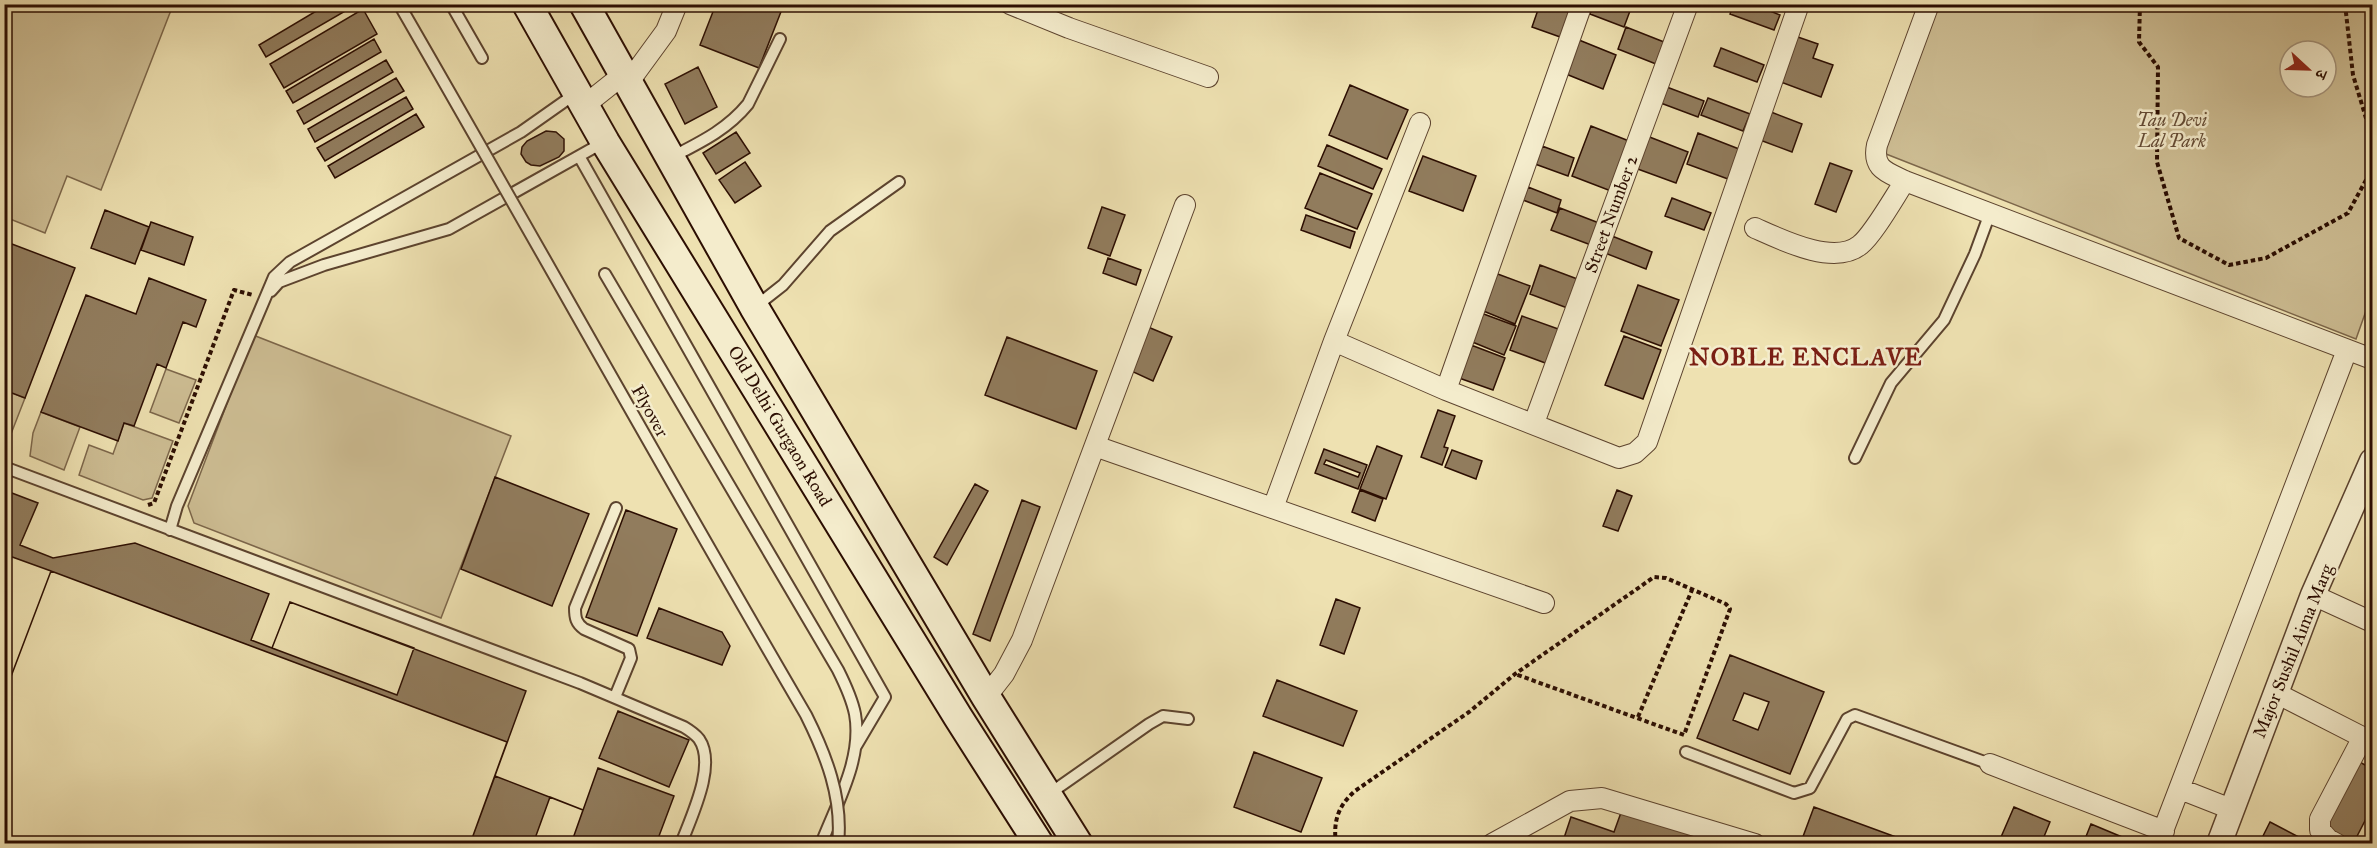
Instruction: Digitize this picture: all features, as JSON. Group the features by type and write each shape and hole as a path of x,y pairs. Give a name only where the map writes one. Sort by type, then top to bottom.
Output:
{"main road":[{"name":"Old Delhi Gurgaon Road","path":"527,4 605,142 992,771 1039,843"},
{"path":"584,4 754,307 986,697 1078,843"},
{"path":"992,771 1021,752"}],"street":[{"path":"624,74 650,38 666,4"},
{"path":"581,98 624,74 666,31 677,4"},
{"path":"1010,4 1069,28 1208,77"},
{"path":"1446,390 1582,4"},
{"name":"Street Number 2","path":"1534,423 1688,4"},
{"path":"1334,340 1446,390 1619,458 1635,453 1647,442 1798,4"},
{"path":"1929,4 1875,156 1877,164 1905,181 2373,359"},
{"path":"1273,508 1334,340 1420,123"},
{"path":"1755,228 1814,251 1829,254 1844,253 1860,246 1905,181"},
{"path":"986,697 1015,657 1185,205"},
{"path":"1990,764 2161,837 2347,350"},
{"path":"1095,446 1544,603"},
{"name":"Major Sushil Aima Marg","path":"2218,843 2313,595 2373,461"},
{"path":"2313,595 2373,622"},
{"path":"2276,693 2321,718 2368,739 2320,819 2320,830 2328,839 2337,843"},
{"path":"2180,789 2231,808"},
{"path":"1492,843 1511,838 1570,801 1602,798 1755,843"}],"lane":[{"name":"Flyover","path":"399,4 545,257 718,566 806,715 819,740 832,777 839,812 838,843"},
{"path":"451,4 482,58"},
{"path":"670,159 718,132 740,113 748,104 780,39"},
{"path":"170,530 177,506 274,276 290,262 581,98"},
{"path":"265,299 279,282 291,277 324,265 449,229 605,142"},
{"path":"579,156 885,698 856,746"},
{"path":"754,307 783,285 830,231 899,182"},
{"path":"1855,458 1891,382 1944,320 1975,254 1990,213"},
{"path":"605,274 838,670 849,694 855,713 858,737 854,758 822,843"},
{"path":"4,467 615,697 684,726 699,739 706,764 702,785 681,843"},
{"path":"615,697 632,658 629,649 584,629 578,624 575,608 616,508"},
{"path":"1686,752 1799,793 1810,788 1847,719 1855,715 1990,764"},
{"path":"1049,795 1163,716 1188,719"}],"path":[{"path":"2140,4 2139,42 2158,67 2157,162 2179,238 2229,265 2266,258 2348,213 2373,169"},
{"path":"2345,4 2353,75 2373,138"},
{"path":"142,506 154,503 234,290 265,299"},
{"path":"1336,843 1336,819 1346,799 1469,712 1515,674 1654,577 1666,578 1729,605 1730,609 1683,735 1515,674"},
{"path":"1638,717 1692,590"}],"green space":[{"path":"4,5 173,5 101,190 67,176 45,233 5,217"},
{"name":"Tau Devi Lal Park","path":"1935,5 2372,5 2372,294 2356,339 1881,152"},
{"path":"253,335 511,436 441,618 194,523 188,506"},
{"path":"166,369 196,380 179,423 150,412"},
{"path":"5,390 25,398 9,439 5,442"},
{"path":"41,412 80,427 64,470 30,456 33,433"},
{"path":"124,423 173,441 152,498 143,500 79,475 89,445 113,454"}],"building":[{"path":"328,4 353,4 354,6 266,57 259,45"},
{"path":"716,4 784,4 759,68 700,45"},
{"path":"1540,4 1559,4 1574,10 1563,38 1532,27"},
{"path":"1594,4 1612,4 1630,11 1624,27 1590,14"},
{"path":"1734,4 1753,4 1780,15 1774,30 1730,14"},
{"path":"363,9 377,34 284,88 270,64"},
{"path":"1626,27 1664,42 1656,64 1618,49"},
{"path":"1795,36 1818,44 1813,58 1833,65 1821,97 1778,81"},
{"path":"374,39 381,52 293,103 286,91"},
{"path":"1579,40 1616,55 1603,89 1566,74"},
{"path":"1721,48 1764,65 1757,82 1714,66"},
{"path":"386,60 393,72 304,124 297,111"},
{"path":"698,67 717,107 685,124 665,84"},
{"path":"396,78 404,91 315,142 308,129"},
{"path":"1350,85 1408,110 1387,159 1329,135"},
{"path":"1664,86 1704,101 1698,117 1658,102"},
{"path":"406,97 413,109 325,161 317,148"},
{"path":"1708,98 1750,114 1743,131 1701,115"},
{"path":"1771,112 1802,124 1792,152 1760,140"},
{"path":"416,114 424,127 335,178 328,166"},
{"path":"1591,126 1629,141 1611,191 1572,176"},
{"path":"546,131 556,132 564,139 564,151 559,157 540,166 531,165 521,154 522,147 527,141"},
{"path":"736,132 750,153 716,174 703,153"},
{"path":"1698,133 1739,149 1728,179 1687,164"},
{"path":"1647,136 1688,152 1676,183 1635,168"},
{"path":"1327,145 1382,169 1373,189 1318,166"},
{"path":"1542,146 1574,158 1568,176 1535,164"},
{"path":"1423,156 1476,176 1463,211 1409,191"},
{"path":"745,162 761,186 735,203 719,180"},
{"path":"1830,163 1852,171 1836,212 1815,204"},
{"path":"1320,173 1372,194 1357,229 1305,208"},
{"path":"1528,187 1561,200 1557,213 1523,200"},
{"path":"1672,198 1711,213 1704,230 1665,216"},
{"path":"1102,207 1125,215 1110,256 1088,248"},
{"path":"1560,208 1599,223 1591,245 1551,230"},
{"path":"105,210 149,227 135,264 91,248"},
{"path":"1306,215 1355,232 1350,248 1301,230"},
{"path":"151,222 193,237 184,265 141,250"},
{"path":"1612,236 1652,252 1646,269 1605,253"},
{"path":"4,241 75,268 25,398 4,390"},
{"path":"1108,258 1141,270 1136,285 1103,273"},
{"path":"1540,265 1580,280 1570,309 1530,294"},
{"path":"1495,273 1530,286 1515,324 1481,310"},
{"path":"149,278 206,300 196,327 183,322 166,368 157,364 134,426 124,423 118,441 41,412 86,295 136,314"},
{"path":"1638,285 1679,300 1661,346 1621,331"},
{"path":"1481,313 1516,326 1504,355 1470,341"},
{"path":"1522,316 1561,330 1548,364 1510,350"},
{"path":"1148,327 1172,337 1153,381 1129,370"},
{"path":"1624,336 1661,350 1643,399 1605,385"},
{"path":"1007,337 1097,371 1076,429 985,395"},
{"path":"1471,345 1505,358 1493,390 1459,378"},
{"path":"1438,410 1455,416 1444,447 1448,448 1442,465 1421,457"},
{"path":"1377,446 1402,456 1386,499 1360,489"},
{"path":"1324,449 1367,465 1358,489 1315,473","holes":["1326,460 1360,473 1358,477 1324,464"]},
{"path":"1452,450 1482,461 1476,479 1445,467"},
{"path":"495,477 589,514 552,606 461,569"},
{"path":"975,484 988,491 947,565 934,557"},
{"path":"4,490 38,503 20,545 53,558 135,543 269,594 251,640 272,648 290,602 526,691 470,844 4,844"},
{"path":"1360,490 1383,499 1375,521 1352,512"},
{"path":"1617,490 1632,496 1618,531 1603,526"},
{"path":"1022,500 1040,507 990,641 973,634"},
{"path":"626,510 677,529 637,636 586,617"},
{"path":"4,554 51,571 4,695"},
{"path":"51,571 507,742 470,844 4,844 4,695"},
{"path":"1336,599 1360,608 1344,654 1320,645"},
{"path":"290,602 414,648 397,695 272,648"},
{"path":"659,608 722,632 730,646 722,665 647,638"},
{"path":"1730,655 1824,692 1790,774 1697,738","holes":["1744,693 1769,702 1758,730 1733,720"]},
{"path":"1277,680 1357,711 1343,746 1263,716"},
{"path":"618,711 689,740 669,787 599,758"},
{"path":"1254,752 1322,778 1301,832 1234,807"},
{"path":"2358,761 2372,769 2372,807 2353,844 2323,828"},
{"path":"598,768 674,796 656,844 571,844"},
{"path":"495,776 583,810 571,844 470,844"},
{"path":"550,797 583,810 571,844 533,844"},
{"path":"1623,807 1724,844 1562,844 1571,817 1614,832"},
{"path":"1814,807 1915,844 1805,844 1801,842"},
{"path":"2014,807 2050,822 2041,844 1998,844"},
{"path":"2270,822 2312,844 2259,844"},
{"path":"2091,824 2134,842 2133,844 2083,844"}],"district":[{"name":"NOBLE ENCLAVE","path":"1806,357"}]}
